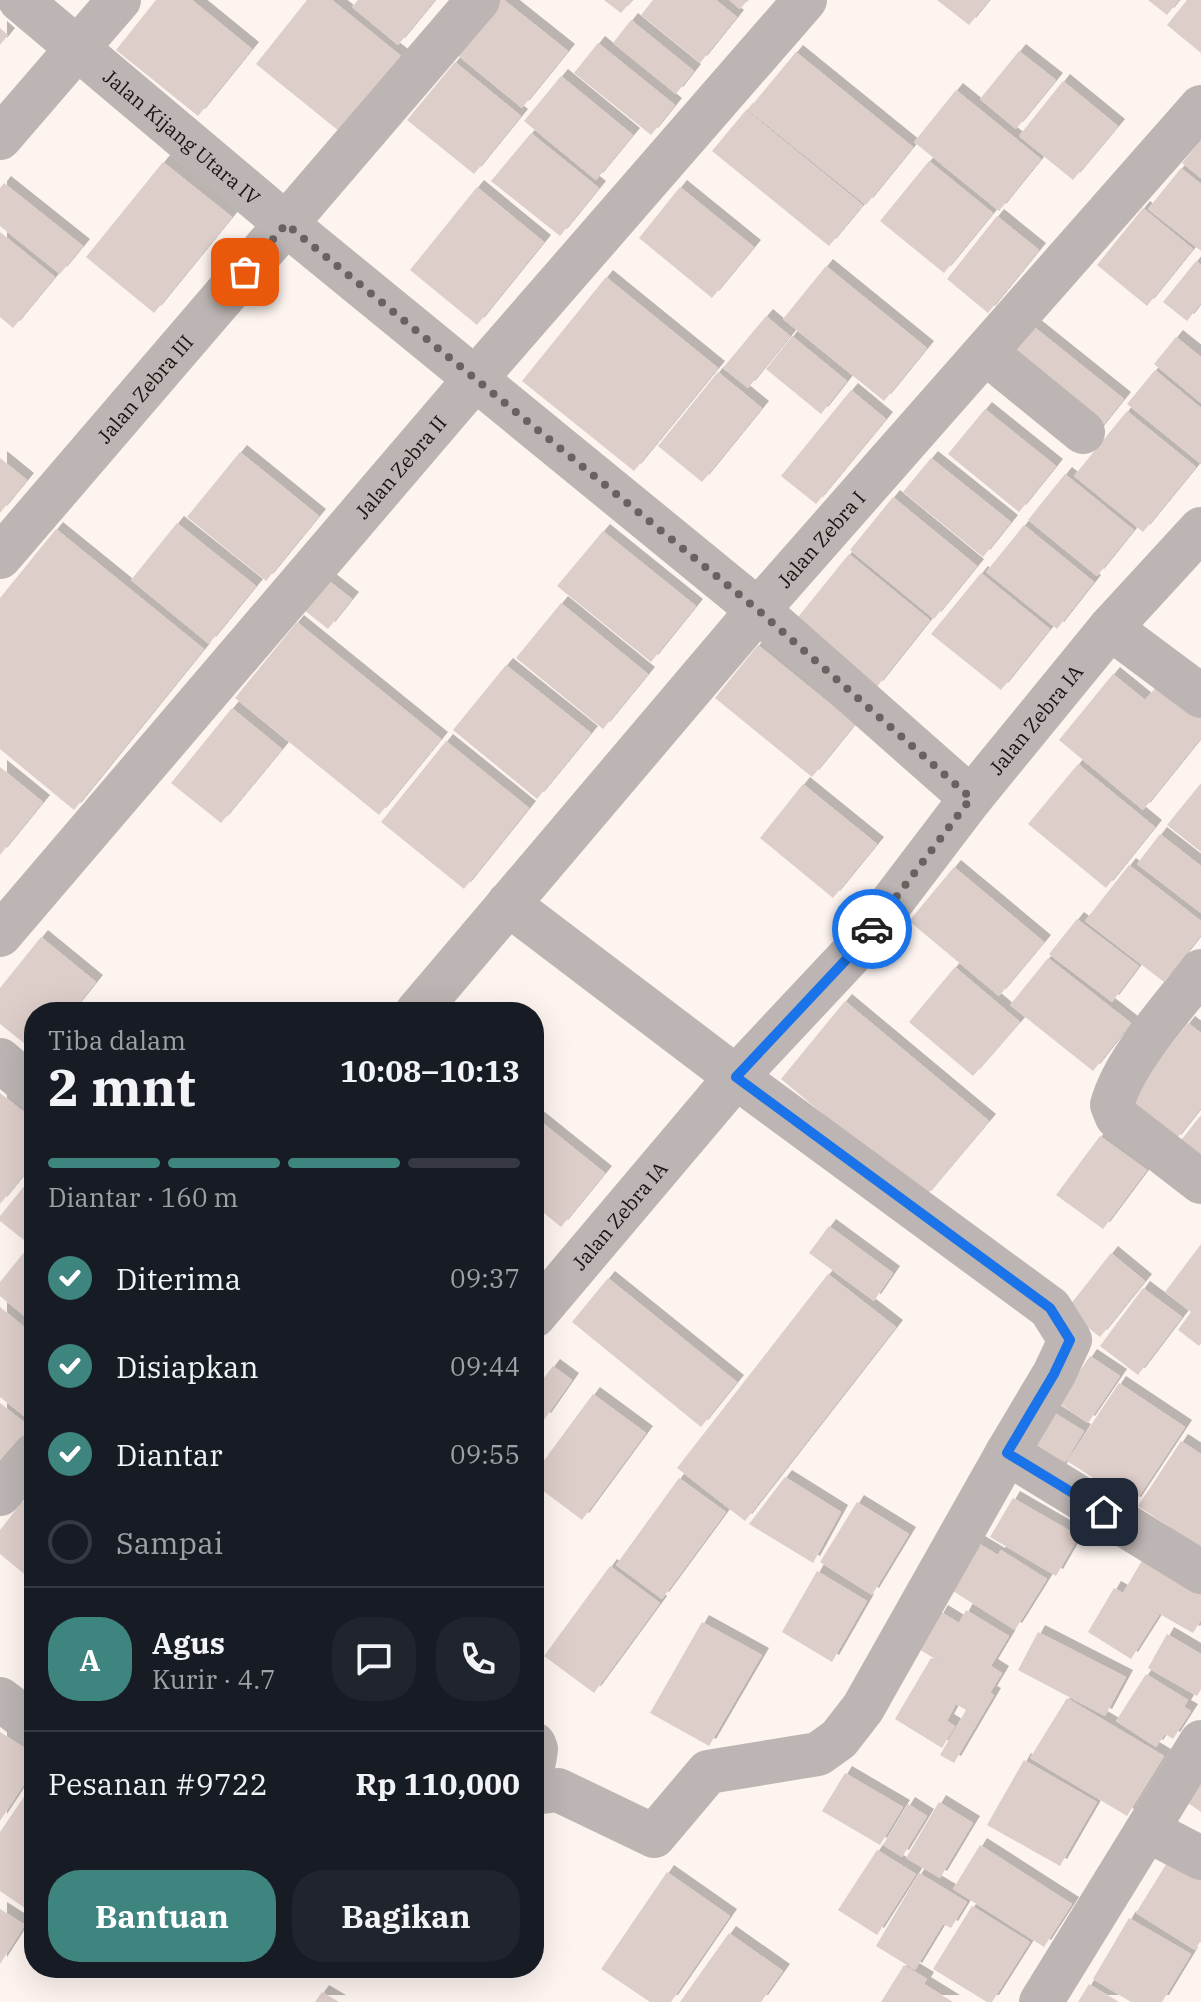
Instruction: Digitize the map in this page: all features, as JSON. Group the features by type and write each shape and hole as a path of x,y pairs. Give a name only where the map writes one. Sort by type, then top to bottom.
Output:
{"street":[{"name":"Jalan Kijang Utara IV","path":"20,0 286,224 758,610 971,798"},
{"path":"0,138 119,0"},
{"name":"Jalan Zebra III","path":"0,557 478,0"},
{"name":"Jalan Zebra II","path":"0,935 476,378 805,0"},
{"name":"Jalan Zebra I","path":"425,1002 758,610 1201,107"},
{"path":"986,353 1083,432"},
{"name":"Jalan Zebra IA","path":"544,1304 736,1077 857,948 971,798 1110,628 1201,529"},
{"path":"1110,628 1201,696"},
{"path":"508,904 736,1077 1050,1308 1070,1340 1054,1374 863,1708 839,1739 818,1754 708,1772 654,1836 558,1790 544,1792"},
{"path":"1201,971 1117,1085 1112,1105 1117,1117 1201,1182"},
{"path":"0,1060 24,1080"},
{"path":"1007,1453 1201,1572"},
{"path":"0,1494 24,1466"},
{"path":"0,1699 24,1717"},
{"path":"1041,2002 1201,1742"},
{"path":"1147,1830 1201,1858"}],"building":[{"path":"156,0 192,0 252,49 198,116 116,50"},
{"path":"307,0 332,0 406,60 345,136 256,64"},
{"path":"358,0 435,0 398,45 352,7"},
{"path":"499,0 504,0 568,51 522,108 456,54"},
{"path":"604,0 632,0 621,13"},
{"path":"653,0 716,0 737,17 700,63 641,15"},
{"path":"729,0 748,0 740,9"},
{"path":"937,0 989,0 969,25"},
{"path":"1148,0 1179,0 1167,15"},
{"path":"1187,0 1201,0 1201,53 1167,25"},
{"path":"631,20 694,71 676,94 613,43"},
{"path":"0,28 8,35 0,45"},
{"path":"598,43 675,105 651,135 574,73"},
{"path":"1019,51 1056,80 1016,129 980,99"},
{"path":"796,52 913,147 866,205 748,110"},
{"path":"455,62 521,116 474,174 407,120"},
{"path":"561,76 633,135 596,180 524,121"},
{"path":"1063,81 1118,126 1073,180 1019,136"},
{"path":"956,90 1041,159 999,211 914,142"},
{"path":"746,110 863,205 829,246 712,151"},
{"path":"531,133 599,188 560,236 491,181"},
{"path":"1201,140 1201,178 1182,163"},
{"path":"929,161 993,213 944,273 880,221"},
{"path":"163,162 232,217 154,313 86,257"},
{"path":"1181,168 1201,184 1201,251 1148,209"},
{"path":"4,183 83,246 60,274 0,226 0,188"},
{"path":"477,187 544,242 477,325 410,270"},
{"path":"680,187 754,247 712,298 639,238"},
{"path":"1143,208 1193,249 1147,306 1097,265"},
{"path":"997,216 1039,250 988,313 947,279"},
{"path":"0,232 55,277 13,328 0,317"},
{"path":"1196,261 1201,265 1201,303 1187,321 1163,302"},
{"path":"826,266 927,348 884,401 783,319"},
{"path":"606,277 718,368 634,471 522,381"},
{"path":"766,316 790,336 748,388 723,368"},
{"path":"1033,326 1124,399 1096,434 1005,361"},
{"path":"792,336 847,381 821,414 766,369"},
{"path":"1176,337 1201,357 1201,403 1154,364"},
{"path":"1155,370 1201,408 1201,464 1127,404"},
{"path":"718,372 762,408 702,482 658,446"},
{"path":"851,390 886,419 816,504 781,476"},
{"path":"985,409 1056,466 1019,512 948,454"},
{"path":"1127,411 1196,467 1143,532 1074,476"},
{"path":"240,452 319,516 266,581 187,517"},
{"path":"0,458 27,480 0,513"},
{"path":"931,458 1011,522 983,557 903,492"},
{"path":"1065,474 1134,530 1097,576 1028,520"},
{"path":"893,497 977,566 934,619 850,550"},
{"path":"177,523 256,586 209,644 131,580"},
{"path":"1024,525 1094,582 1057,629 986,572"},
{"path":"56,529 204,649 74,810 0,749 0,598"},
{"path":"603,531 696,606 651,662 557,586"},
{"path":"849,554 930,620 876,688 794,622"},
{"path":"981,573 1050,629 1001,690 931,634"},
{"path":"328,580 352,599 328,629 304,610"},
{"path":"561,603 648,674 603,729 516,658"},
{"path":"297,622 441,739 379,815 235,698"},
{"path":"758,645 855,724 812,777 715,698"},
{"path":"506,665 591,733 537,799 453,730"},
{"path":"1113,674 1145,700 1159,684 1201,719 1201,738 1143,810 1059,740"},
{"path":"232,708 282,749 221,823 171,783"},
{"path":"446,741 529,808 464,889 381,822"},
{"path":"1078,764 1155,827 1106,888 1028,824"},
{"path":"0,767 43,802 0,855"},
{"path":"1201,783 1201,852 1167,825"},
{"path":"803,784 877,844 833,898 760,838"},
{"path":"1160,834 1201,866 1201,913 1137,864"},
{"path":"1129,865 1201,921 1201,935 1164,982 1085,921"},
{"path":"954,867 1044,942 999,996 909,921"},
{"path":"1077,919 1139,966 1112,1002 1049,954"},
{"path":"41,937 96,982 80,1002 24,1002 24,1043 0,1024 0,988"},
{"path":"1048,958 1131,1023 1093,1071 1010,1005"},
{"path":"955,967 1020,1022 973,1076 909,1022"},
{"path":"845,1001 989,1121 924,1198 781,1079"},
{"path":"1188,1023 1201,1033 1201,1108 1174,1142 1125,1103"},
{"path":"0,1093 24,1112 24,1174 0,1204"},
{"path":"1201,1115 1201,1162 1178,1144"},
{"path":"544,1124 605,1173 561,1227 544,1213"},
{"path":"1100,1136 1147,1170 1103,1229 1056,1195"},
{"path":"24,1186 24,1240 0,1221 0,1216"},
{"path":"829,1226 893,1273 874,1301 809,1253"},
{"path":"1201,1244 1199,1346 1178,1330 1191,1312 1165,1292"},
{"path":"24,1252 24,1316 0,1296 0,1282"},
{"path":"1111,1253 1145,1281 1100,1337 1066,1310"},
{"path":"828,1274 896,1327 745,1521 677,1468"},
{"path":"608,1278 737,1382 701,1427 572,1322"},
{"path":"1143,1288 1182,1317 1138,1375 1100,1346"},
{"path":"0,1307 24,1327 24,1416 0,1397"},
{"path":"1090,1356 1120,1376 1088,1423 1058,1403"},
{"path":"553,1366 572,1380 544,1420 544,1378"},
{"path":"1119,1383 1185,1427 1134,1504 1067,1461"},
{"path":"593,1394 646,1433 582,1520 544,1492 544,1460"},
{"path":"0,1403 24,1422 24,1442 0,1472"},
{"path":"1053,1412 1084,1431 1059,1472 1028,1454"},
{"path":"1181,1441 1201,1454 1201,1548 1138,1506"},
{"path":"785,1477 841,1512 813,1563 749,1524"},
{"path":"679,1478 726,1512 662,1599 616,1565"},
{"path":"1013,1498 1079,1536 1056,1576 990,1537"},
{"path":"22,1502 24,1504 24,1574 0,1554 0,1530"},
{"path":"857,1502 909,1534 872,1595 820,1562"},
{"path":"973,1540 998,1555 1001,1550 1047,1579 1015,1630 945,1586"},
{"path":"1144,1557 1201,1590 1201,1620 1193,1633 1135,1600 1159,1615 1131,1659 1088,1632 1114,1588 1123,1593"},
{"path":"610,1566 660,1603 594,1693 544,1656"},
{"path":"817,1571 867,1601 832,1662 782,1632"},
{"path":"966,1610 1009,1636 991,1666 1002,1673 990,1693 994,1695 954,1763 940,1755 966,1710 956,1704 947,1721 955,1726 942,1748 895,1719 931,1658 959,1674 919,1649 941,1612 959,1623"},
{"path":"702,1622 762,1655 709,1746 650,1713"},
{"path":"1038,1632 1126,1677 1105,1716 1018,1670"},
{"path":"1167,1634 1201,1654 1201,1689 1197,1696 1148,1668"},
{"path":"1146,1674 1188,1700 1184,1707 1191,1711 1173,1739 1165,1734 1156,1747 1116,1721"},
{"path":"1067,1698 1164,1756 1127,1816 1030,1758"},
{"path":"0,1732 24,1748 24,1784 0,1821"},
{"path":"1024,1760 1097,1802 1060,1866 987,1825"},
{"path":"845,1773 903,1807 880,1845 822,1811"},
{"path":"1201,1777 1201,1812 1185,1801"},
{"path":"24,1797 24,1907 0,1891 0,1832"},
{"path":"939,1802 973,1823 940,1878 906,1858"},
{"path":"908,1804 927,1816 902,1857 883,1845"},
{"path":"980,1845 1072,1904 1044,1947 953,1889"},
{"path":"877,1850 916,1874 877,1935 838,1910"},
{"path":"1173,1853 1201,1870 1201,1940 1195,1950 1136,1913"},
{"path":"667,1872 730,1916 671,2002 650,2002 601,1969"},
{"path":"919,1873 967,1902 951,1928 943,1924 915,1970 876,1946"},
{"path":"972,1906 1030,1942 992,2002 987,2002 933,1969"},
{"path":"0,1909 24,1927 0,1964"},
{"path":"1129,1918 1191,1954 1162,2002 1131,2002 1093,1979"},
{"path":"729,1933 783,1971 761,2002 680,2002"},
{"path":"904,1965 927,1979 924,1984 953,2002 881,2002"},
{"path":"1089,1984 1119,2002 1078,2002"},
{"path":"322,1992 339,2002 315,2002"}],"way so far":[{"path":"245,272 286,224 758,610 971,798 872,929"}],"route":[{"path":"872,929 736,1077 1050,1308 1070,1340 1054,1374 1007,1453 1104,1512"}]}
